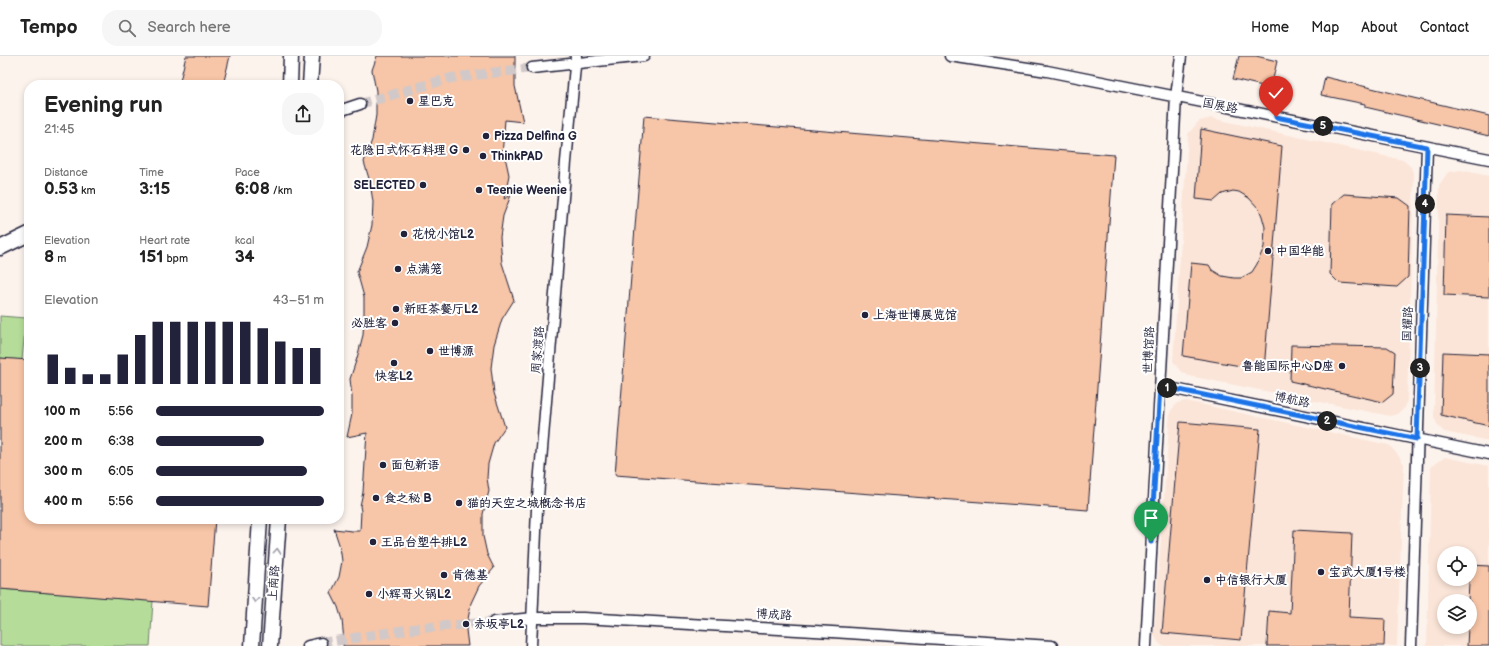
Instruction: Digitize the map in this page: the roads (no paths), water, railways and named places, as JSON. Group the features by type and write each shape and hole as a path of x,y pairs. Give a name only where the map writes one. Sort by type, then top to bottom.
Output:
{"main road":[{"path":"290,80 291,56"},
{"path":"310,80 312,56"},
{"path":"0,248 24,236"},
{"name":"上南路","path":"252,646 260,524"},
{"name":"上南路","path":"270,646 279,524"}],"street":[{"path":"532,68 576,59 644,56"},
{"name":"国展路","path":"950,56 1047,71 1489,159"},
{"name":"世博馆路","path":"1146,646 1176,97 1181,56"},
{"name":"周家渡路","path":"531,646 537,510 576,59"},
{"path":"344,109 360,104"},
{"name":"国耀路","path":"1411,646 1427,147"},
{"name":"博航路","path":"1160,386 1489,454"},
{"name":"博成路","path":"494,622 533,618 583,618 1052,646"},
{"path":"308,646 321,643"}],"tunnel":[{"path":"360,104 451,78 532,68"},
{"path":"321,643 420,628 494,622"}],"place":[{"name":"星巴克","path":"410,101"},
{"name":"Pizza Delfina G","path":"486,136"},
{"name":"花隐日式怀石料理 G","path":"466,150"},
{"name":"ThinkPAD","path":"483,156"},
{"name":"SELECTED","path":"423,185"},
{"name":"Teenie Weenie","path":"479,190"},
{"name":"花悦小馆L2","path":"404,234"},
{"name":"中国华能","path":"1268,251"},
{"name":"点满笼","path":"398,269"},
{"name":"新旺茶餐厅L2","path":"396,309"},
{"name":"上海世博展览馆","path":"865,315"},
{"name":"必胜客","path":"395,323"},
{"name":"世博源","path":"430,351"},
{"name":"快客L2","path":"394,363"},
{"name":"鲁能国际中心D座","path":"1342,366"},
{"name":"面包新语","path":"383,465"},
{"name":"食之秘 B","path":"376,498"},
{"name":"猫的天空之城概念书店","path":"459,503"},
{"name":"王品台塑牛排L2","path":"373,542"},
{"name":"宝武大厦1号楼","path":"1321,572"},
{"name":"肯德基","path":"444,575"},
{"name":"中信银行大厦","path":"1207,580"},
{"name":"小辉哥火锅L2","path":"369,594"},
{"name":"赤坂亭L2","path":"466,624"}]}
